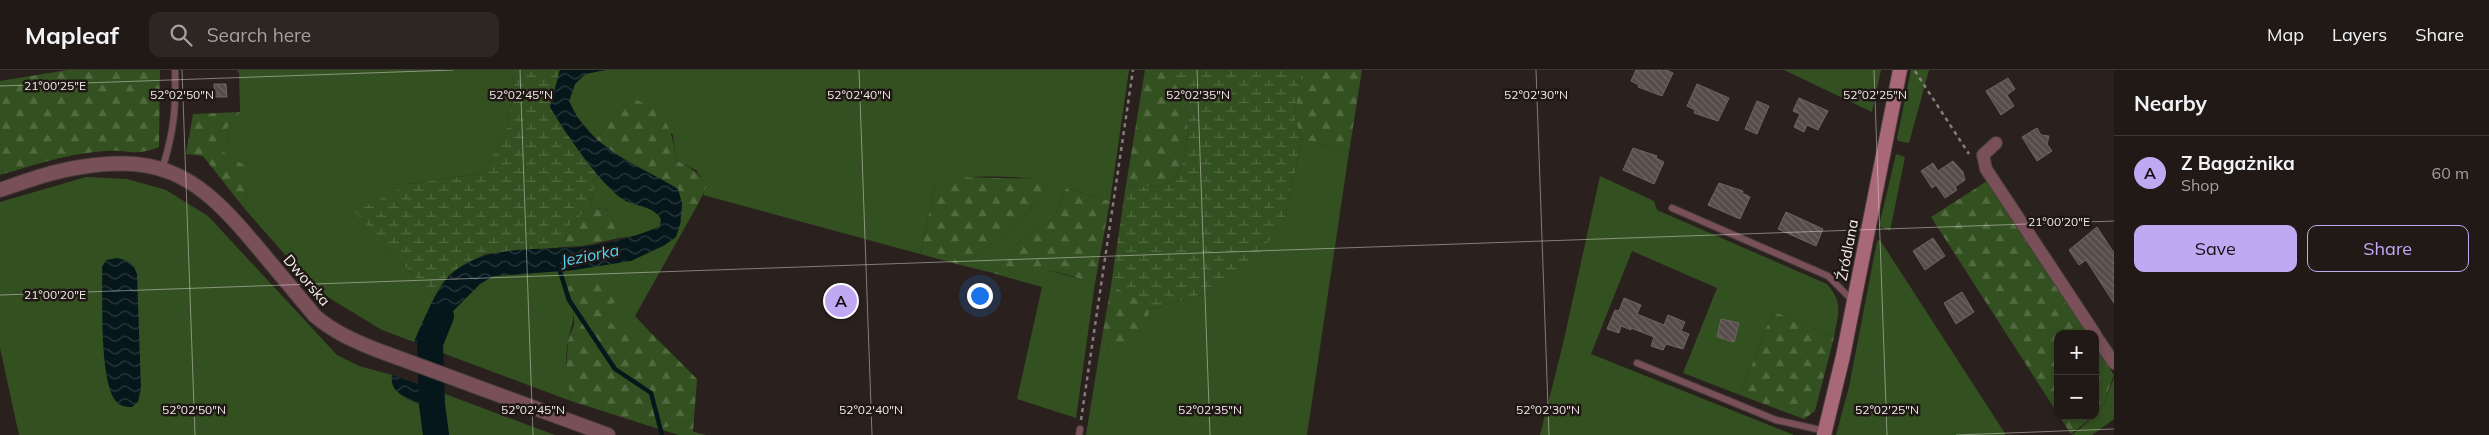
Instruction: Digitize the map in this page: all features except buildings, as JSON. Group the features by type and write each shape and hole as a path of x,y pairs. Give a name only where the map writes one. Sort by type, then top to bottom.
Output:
{"main road":[{"name":"Źródlana","path":"1824,433 1843,356 1900,70"}],"street":[{"path":"1996,143 1986,150 1983,161 1986,169 2092,330"},
{"name":"Dworska","path":"0,190 58,172 94,165 122,165 162,170 197,185 226,210 315,316 328,327 345,337 377,350 608,435"},
{"path":"2099,340 2114,363"}],"lane":[{"path":"162,170 174,130 176,113 175,70"},
{"path":"1672,208 1828,276 1854,302"},
{"path":"1636,363 1776,420 1824,433"}],"path":[{"path":"1080,432 1133,70"},
{"path":"1914,70 1977,166 1983,161"}],"green space":[{"path":"68,70 160,70 159,147 143,152 114,151 79,154 0,175 0,81"},
{"path":"237,70 511,70 515,89 505,136 481,174 408,184 385,246 435,298 414,342 382,330 316,290 244,208 249,183 219,150 228,141 226,130 240,112 239,73"},
{"path":"511,70 560,70 550,107 566,133 597,174 590,207 567,228 563,247 485,254 449,275 435,298 355,212 408,184 481,174 505,136 515,89"},
{"path":"605,70 1129,70 1110,201 1066,188 1054,218 1020,241 993,273 961,265 1017,225 1050,183 1024,178 993,176 936,182 920,254 703,195 707,186 696,170 676,160 673,135 632,99 596,139 577,117 569,101 575,84 585,74"},
{"path":"1145,70 1164,70 1172,78 1182,94 1187,117 1187,144 1180,170 1173,179 1164,185 1155,187 1126,185"},
{"path":"1164,70 1302,70 1294,117 1302,139 1284,221 1261,251 1207,293 1149,310 1143,300 1111,286 1126,185 1150,187 1164,185 1173,179 1180,170 1184,158 1188,130 1185,104 1179,87"},
{"path":"1302,70 1362,70 1349,152 1302,139 1294,117"},
{"path":"1784,70 1881,70 1872,112"},
{"path":"1911,70 1929,70 1909,143 1898,141 1897,138"},
{"path":"632,98 652,109 665,121 672,138 676,160 694,170 707,186 698,204 682,204 678,189 629,164 596,139"},
{"path":"240,112 226,130 228,142 220,150 244,165 249,183 244,208 203,156 186,154 193,114"},
{"path":"1302,139 1349,152 1307,435 1086,435 1102,337 1110,350 1146,325 1149,310 1207,293 1284,221"},
{"path":"1896,154 1905,157 1890,231 1879,226"},
{"path":"597,174 624,200 656,211 661,219 660,227 637,236 619,238 609,210 590,207"},
{"path":"1600,176 1654,201 1657,210 1827,284 1838,303 1834,337 1773,311 1740,395 1683,373 1717,288 1632,251 1591,354 1794,435 1540,435 1563,344"},
{"path":"86,177 127,179 166,190 208,216 337,355 359,366 392,375 392,381 396,390 404,397 418,403 429,418 432,435 19,435 0,348 0,202"},
{"path":"958,177 1037,179 1050,183 1017,225 961,265 920,254 936,182"},
{"path":"1987,181 2084,330 2054,330 2054,408 1931,217"},
{"path":"1066,188 1110,201 1095,283 1039,269 1017,272 1006,277 993,273 1020,241 1054,218"},
{"path":"682,204 698,204 635,316 651,333 612,325 604,312 614,303 574,310 566,356 571,401 437,351 452,312 480,284 493,276 574,270 680,225"},
{"path":"590,207 609,210 619,238 583,246 563,247 567,228"},
{"path":"1880,240 2006,435 1836,435 1849,387 1877,241"},
{"path":"1036,267 1095,283 1076,418 1017,399 1042,287 1006,277 1017,271"},
{"path":"598,274 617,295 614,303 604,312 612,324 651,333 697,379 693,432 671,426 659,429 571,401 566,372 568,341 574,325 574,310 560,290"},
{"path":"1111,286 1143,300 1149,310 1147,325 1123,350 1110,350 1102,337"},
{"path":"1773,311 1834,337 1815,411 1804,419 1740,395"},
{"path":"2099,353 2114,375 2103,405 2099,410"},
{"path":"2114,378 2114,419 2092,435 2072,435 2090,420 2099,420 2099,410"},
{"path":"437,391 555,435 444,435"},
{"path":"2062,420 2089,420 2071,434"},
{"path":"671,426 706,435 679,435 659,429"}],"water":[{"path":"560,70 605,70 585,74 575,84 569,101 578,118 602,144 631,163 678,189 682,204 680,225 676,237 665,245 631,261 574,270 493,276 480,284 452,312 437,351 414,342 445,280 464,265 479,258 513,250 582,247 602,244 632,237 660,226 661,219 657,214 624,200 605,183 584,158 557,118 550,107"},
{"path":"117,258 130,263 137,274 141,388 138,402 132,407 122,406 115,400 106,374 104,356 102,267 106,260"},
{"path":"392,375 437,391 444,435 432,435 425,412 416,402 397,392 392,382"}],"waterway":[{"path":"558,265 569,300 615,369 651,393 662,435"},
{"name":"Jeziorka","path":"436,435 432,404 430,343 441,316"}],"place":[{"name":"Z Bagażnika","path":"841,301"}]}
